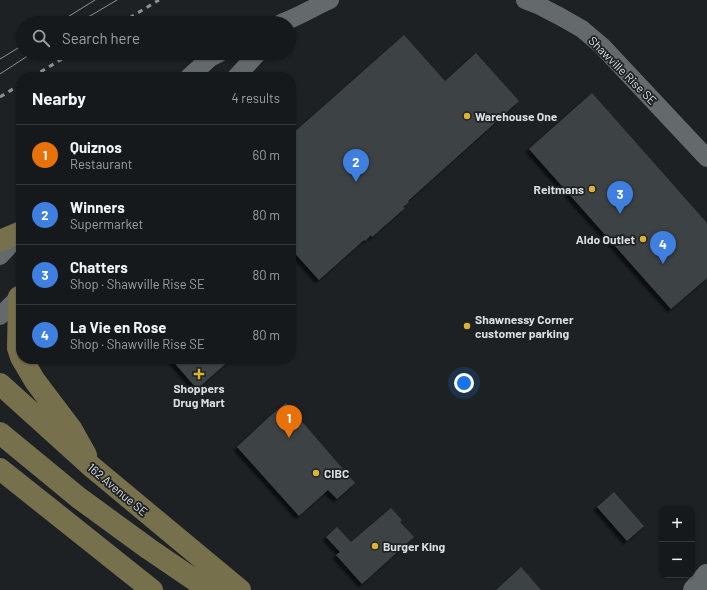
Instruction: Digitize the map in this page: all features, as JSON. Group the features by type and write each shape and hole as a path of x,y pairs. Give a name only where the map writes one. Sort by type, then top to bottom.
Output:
{"main road":[{"path":"0,241 16,234"},
{"path":"25,364 35,381 72,430 92,467"},
{"name":"162 Avenue SE","path":"0,384 92,467 240,590"},
{"path":"0,433 79,498 199,583 233,590"},
{"path":"0,469 152,590"}],"street":[{"path":"296,17 330,0"},
{"name":"Shawville Rise SE","path":"525,0 538,5 571,23 602,46 707,158"},
{"path":"195,72 208,60"},
{"path":"241,72 252,60"},
{"path":"0,256 16,238"},
{"path":"0,316 16,300"},
{"path":"694,590 707,575"}],"building":[{"path":"404,35 445,81 476,53 519,101 408,201 409,202 403,207 405,208 372,237 371,235 365,241 364,240 319,280 296,255 296,131"},
{"path":"592,93 707,223 707,278 671,309 529,149"},
{"name":"Shoppers Drug Mart","path":"175,364 225,364 197,389"},
{"path":"286,403 355,483 337,499 328,490 299,516 237,447"},
{"path":"614,492 644,526 627,541 597,507"},
{"name":"Burger King","path":"391,508 402,520 400,522 414,537 362,584 336,555 340,552 326,537 337,527 351,542"},
{"path":"521,567 541,590 496,590"}],"tram line":[{"path":"69,16 95,0"},
{"path":"90,16 117,0"},
{"path":"0,59 16,49"},
{"path":"0,74 21,60"}],"railway":[{"path":"133,16 159,0"},
{"path":"40,72 60,60"},
{"path":"0,97 16,87"}],"place":[{"name":"Warehouse One","path":"467,116"},
{"name":"Winners","path":"356,182"},
{"name":"Reitmans","path":"592,189"},
{"name":"Chatters","path":"620,214"},
{"name":"Aldo Outlet","path":"643,239"},
{"name":"La Vie en Rose","path":"663,264"},
{"name":"Shawnessy Corner customer parking","path":"467,326"},
{"name":"Shoppers Drug Mart","path":"199,374"},
{"name":"Quiznos","path":"289,438"},
{"name":"CIBC","path":"316,473"},
{"name":"Burger King","path":"375,546"}]}
